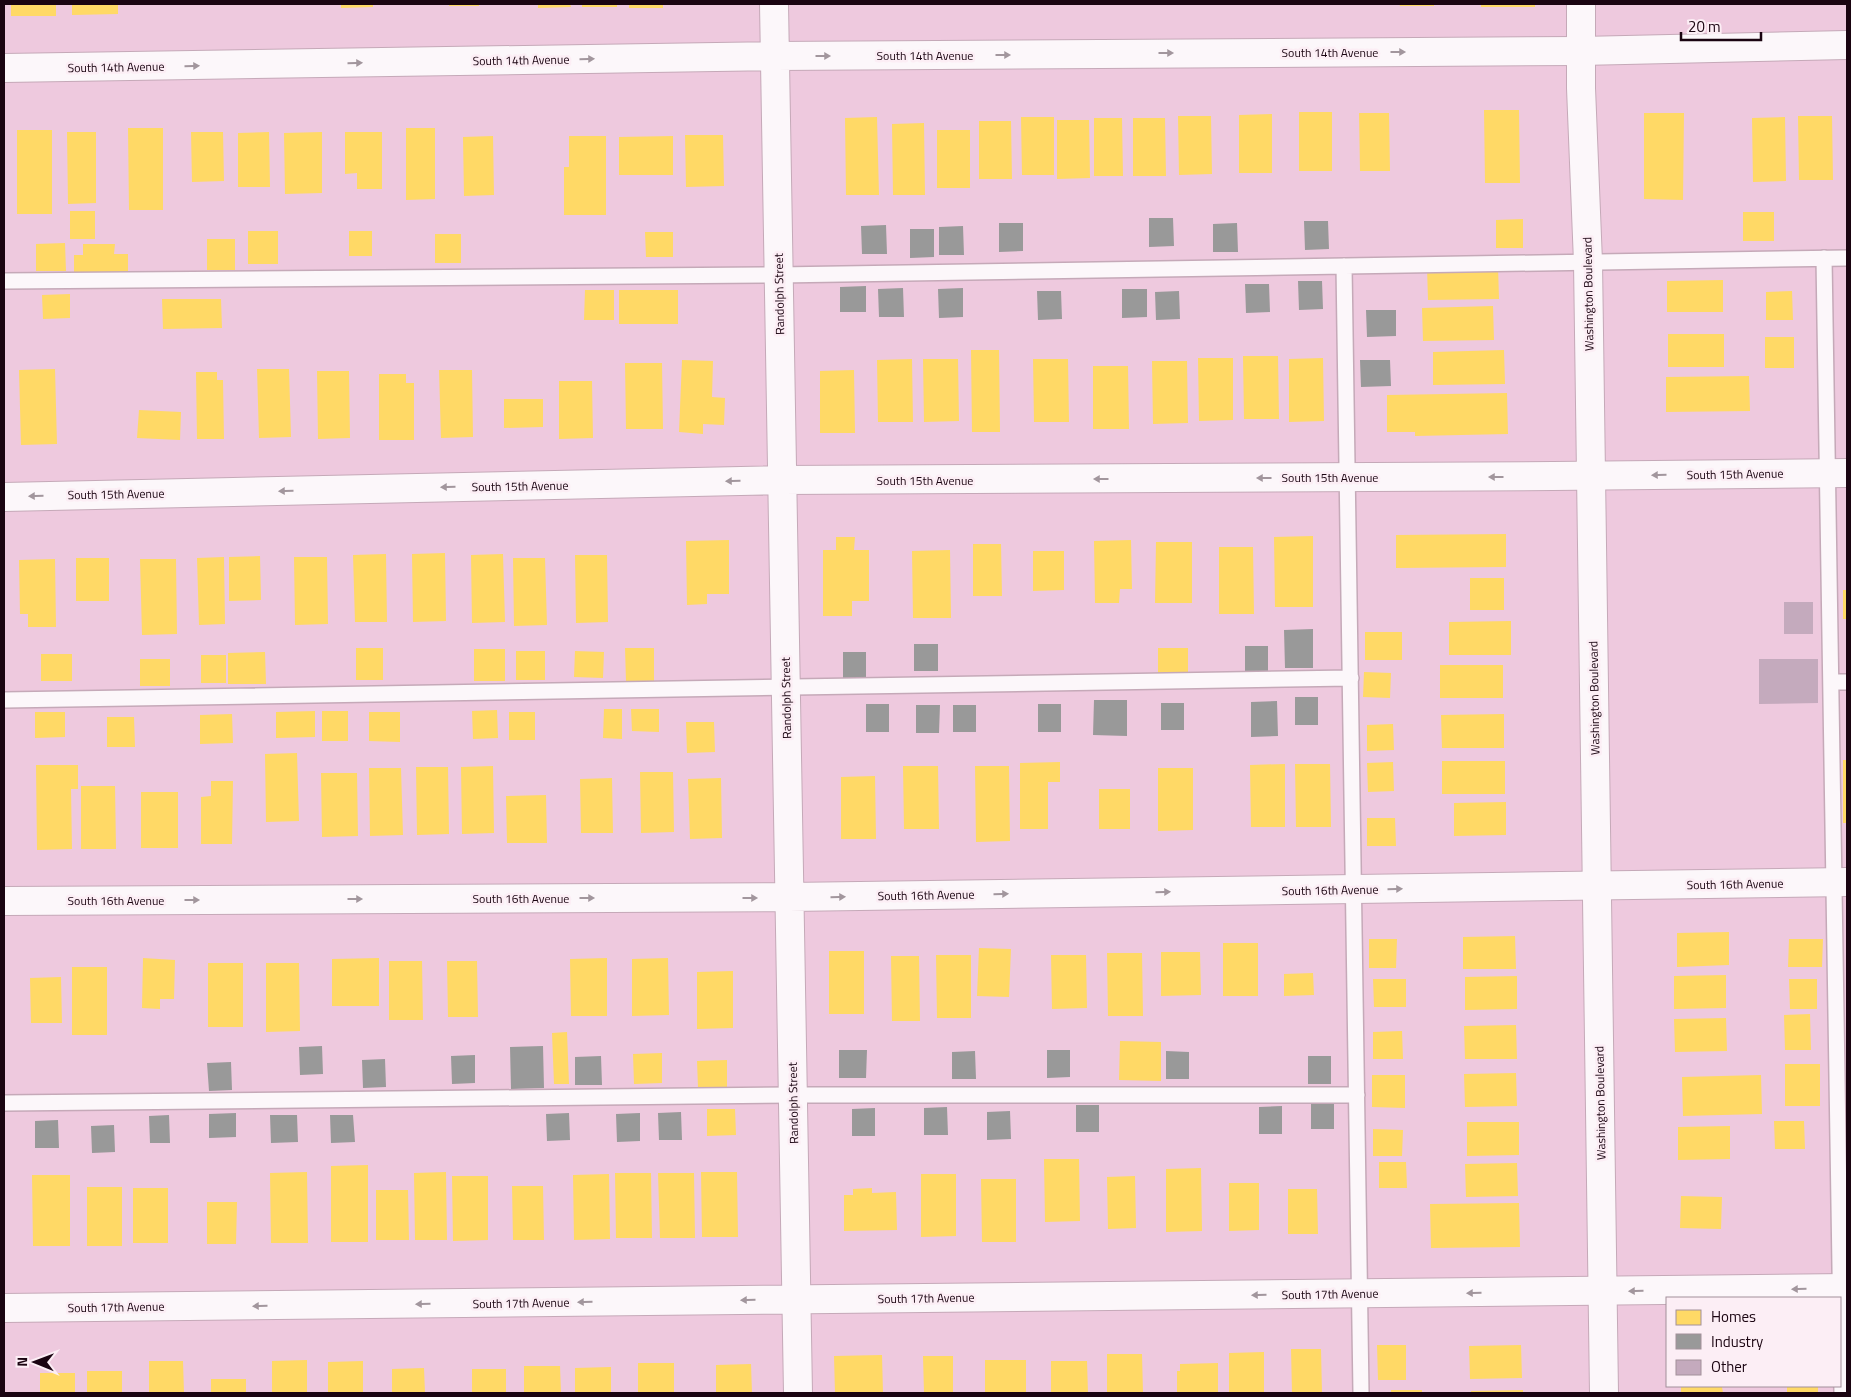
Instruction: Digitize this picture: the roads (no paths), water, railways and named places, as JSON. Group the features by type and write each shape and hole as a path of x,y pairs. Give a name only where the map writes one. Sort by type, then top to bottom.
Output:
{"street":[{"name":"Randolph Street","path":"774,4 798,1393"},
{"name":"Washington Boulevard","path":"1581,4 1588,262 1604,1393"},
{"name":"South 14th Avenue","path":"4,68 775,56 1581,50 1847,46"},
{"name":"South 15th Avenue","path":"4,497 782,480 1837,473"},
{"name":"South 16th Avenue","path":"4,901 789,897 1840,882"},
{"name":"South 17th Avenue","path":"4,1308 1844,1288"}],"lane":[{"path":"1824,258 1837,473 1831,682 1840,882 1844,1288 1842,1393"},
{"path":"4,281 778,275 1847,258"},
{"path":"1344,266 1361,1393"},
{"path":"4,700 1350,678"},
{"path":"1831,682 1847,682"},
{"path":"4,1103 793,1095 1357,1095"}]}
